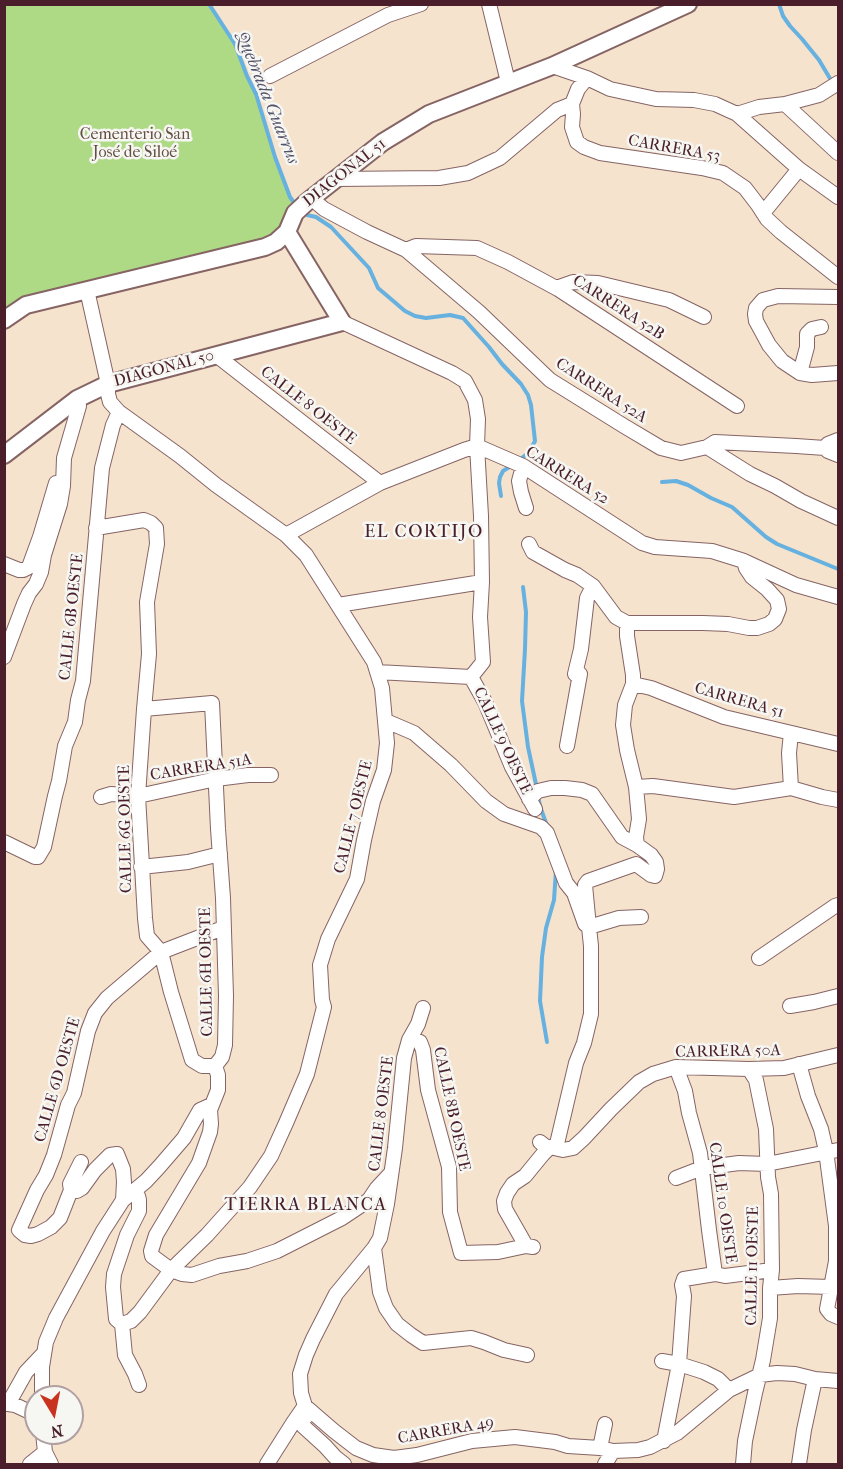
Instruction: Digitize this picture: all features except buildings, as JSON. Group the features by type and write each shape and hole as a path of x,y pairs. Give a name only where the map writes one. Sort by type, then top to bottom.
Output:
{"street":[{"path":"270,76 388,15 421,4"},
{"path":"489,4 508,82"},
{"name":"DIAGONAL 51","path":"4,320 26,305 265,247 276,242 287,232 295,213 311,198 383,142 429,114 552,66 688,4"},
{"path":"552,66 610,89 656,99 694,100 715,104 737,114 799,169 838,197"},
{"path":"335,179 439,178 468,173 500,158 557,110 572,104 578,89 587,78"},
{"path":"737,114 759,107 785,104 819,95 838,83"},
{"name":"CARRERA 53","path":"572,104 572,127 577,142 584,147 621,157 723,173 745,189 767,219 781,232 838,277"},
{"path":"785,104 838,153"},
{"path":"763,213 799,169"},
{"name":"CARRERA 52A","path":"311,198 324,209 406,250 479,312 550,380 661,448 681,453 707,447"},
{"path":"287,232 342,322"},
{"name":"CARRERA 52B","path":"406,250 416,246 477,248 529,272 737,406"},
{"path":"556,288 573,282 598,284 669,300 704,317"},
{"path":"87,290 110,402 119,412"},
{"path":"838,297 778,296 763,300 754,314 773,351 782,361 800,373 819,375 838,373"},
{"name":"DIAGONAL 50","path":"4,455 77,399 108,384 342,322"},
{"name":"CALLE 9 OESTE","path":"342,322 465,381 475,400 478,419 477,446 481,516 480,617 483,662 471,677 485,702 512,767 532,804 538,792 551,788 582,790 596,798 622,837 637,844"},
{"path":"800,373 807,347 807,333 821,327"},
{"name":"CALLE 8 OESTE","path":"216,356 381,483"},
{"path":"4,564 23,570 29,567 33,560 79,406 77,399"},
{"name":"CALLE 6B OESTE","path":"4,842 38,857 44,848 65,746 75,722 83,681 102,468 113,424 119,412"},
{"name":"CALLE 7 OESTE","path":"119,412 286,535 306,555 374,662 382,688 387,743 384,770 373,801 357,879 328,939 320,964 324,1007 307,1074 271,1156 250,1187 207,1235 171,1270 140,1312 131,1321 122,1324"},
{"path":"825,448 828,444 838,440"},
{"path":"838,455 825,448 715,442 707,447 750,474 838,518"},
{"path":"286,535 381,483 477,446"},
{"name":"CARRERA 52","path":"477,446 523,466 642,543 655,547 710,551 744,561 796,585 838,597"},
{"path":"4,657 24,604 41,572 60,504 64,458"},
{"path":"523,466 519,481 526,508"},
{"name":"CALLE 6G OESTE","path":"96,528 144,520 156,528 157,544 147,602 149,654 138,796 147,936 161,952 192,1060 202,1066 215,1066"},
{"path":"529,544 533,552 593,586 616,617 627,623 728,624 749,628 769,624 775,619 779,609 777,600 752,577 744,561"},
{"path":"338,605 482,582"},
{"path":"567,746 587,598 593,586"},
{"path":"549,1146 584,1043 591,1014 591,946 585,885 588,881 636,864 655,876 657,869 656,861 637,844 636,837 639,819 636,787 623,725 625,705 633,684 627,623"},
{"path":"377,672 471,677"},
{"name":"CARRERA 51","path":"633,684 651,688 724,717 838,744"},
{"name":"CALLE 6H OESTE","path":"144,709 212,703 220,854 226,996 225,1045 222,1057 215,1066 218,1075 218,1090 211,1105 211,1124 205,1148 193,1174 156,1235 151,1251 152,1256 171,1270"},
{"path":"386,721 414,733 451,765 486,801 504,814 541,826 547,833 566,883 574,893 585,924 589,927"},
{"path":"790,788 791,733"},
{"name":"CARRERA 51A","path":"101,797 111,794 138,796 216,779 248,775 271,776"},
{"path":"636,787 653,786 734,797 790,788 838,800"},
{"path":"141,867 188,862 220,854"},
{"path":"759,958 838,905"},
{"path":"589,927 619,918 641,917"},
{"path":"161,952 223,928"},
{"name":"CALLE 6D OESTE","path":"70,1190 60,1218 51,1227 31,1236 19,1230 54,1155 68,1105 74,1093 88,1031 95,1013 107,998 161,952"},
{"path":"790,1006 838,996"},
{"name":"CALLE 8 OESTE","path":"374,1248 380,1238 386,1208 404,1058 414,1041 423,1008"},
{"name":"CALLE 8B OESTE","path":"414,1041 423,1050 428,1090 449,1167 450,1212 462,1253 498,1252 530,1247 505,1209 504,1201 513,1184 525,1176 549,1146"},
{"name":"CARRERA 50A","path":"549,1146 563,1150 573,1148 639,1082 653,1074 676,1067 784,1068 838,1055"},
{"path":"799,1064 808,1096 832,1150 836,1226 836,1261 831,1287 833,1313"},
{"name":"CALLE 10 OESTE","path":"676,1067 685,1090 700,1153 715,1274"},
{"name":"CALLE 11 OESTE","path":"743,1464 745,1441 770,1318 772,1270 771,1194 766,1129 756,1080 749,1069"},
{"path":"42,1385 43,1354 56,1318 103,1232 128,1196 146,1181 184,1138 200,1110 211,1105"},
{"path":"676,1178 702,1168 739,1163 767,1164 832,1150"},
{"path":"81,1162 70,1184 70,1190 76,1191 82,1188 110,1155 117,1154 123,1169 128,1196"},
{"path":"171,1270 192,1275 277,1251 342,1218 369,1200 391,1173"},
{"path":"128,1196 138,1196 139,1211 127,1235 113,1280 116,1320 122,1324 125,1355 139,1385"},
{"path":"369,1200 386,1208"},
{"path":"374,1248 380,1292 386,1308 397,1324 411,1335 423,1342 471,1338 504,1350 527,1355"},
{"path":"344,1464 303,1426 308,1408 302,1393 300,1374 313,1339 336,1294 374,1248"},
{"path":"664,1441 680,1364 684,1279 715,1274 772,1270"},
{"path":"770,1288 831,1287"},
{"path":"24,1410 15,1405 6,1404 27,1372 43,1354"},
{"path":"662,1360 704,1372 718,1379 729,1390"},
{"path":"760,1375 795,1374 838,1381"},
{"name":"CARRERA 49","path":"308,1408 356,1448 373,1455 394,1458 417,1455 472,1440 505,1437 620,1451 650,1447 664,1441 729,1390 760,1375"},
{"path":"799,1464 815,1379"},
{"path":"267,1464 293,1423 308,1408"},
{"path":"605,1424 605,1464"},
{"path":"30,1464 48,1458"}],"green space":[{"name":"Cementerio San José de Siloé","path":"5,5 209,5 235,44 256,94 290,197 295,204 276,242 87,290 5,320"}],"waterway":[{"name":"Quebrada Guarrus","path":"209,4 235,44 256,94 275,157 290,197 295,204"},
{"path":"779,4 783,16 819,60 838,92"},
{"name":"Quebrada Guarrus","path":"307,215 316,217 331,227 369,268 378,288 405,311 426,318 450,315 463,318 489,347 521,384 531,405 535,441 529,452 522,458"},
{"path":"501,496 500,477 503,471 511,466"},
{"name":"Quebrada Guarrus","path":"662,482 676,481 688,485 732,507 777,544 838,569"},
{"path":"523,587 526,612 522,701 528,747 537,789"},
{"path":"538,796 547,826"},
{"path":"547,1042 540,1001 542,957 546,928 554,900 556,870"}],"district":[{"name":"EL CORTIJO","path":"424,533"},
{"name":"TIERRA BLANCA","path":"306,1206"}]}
